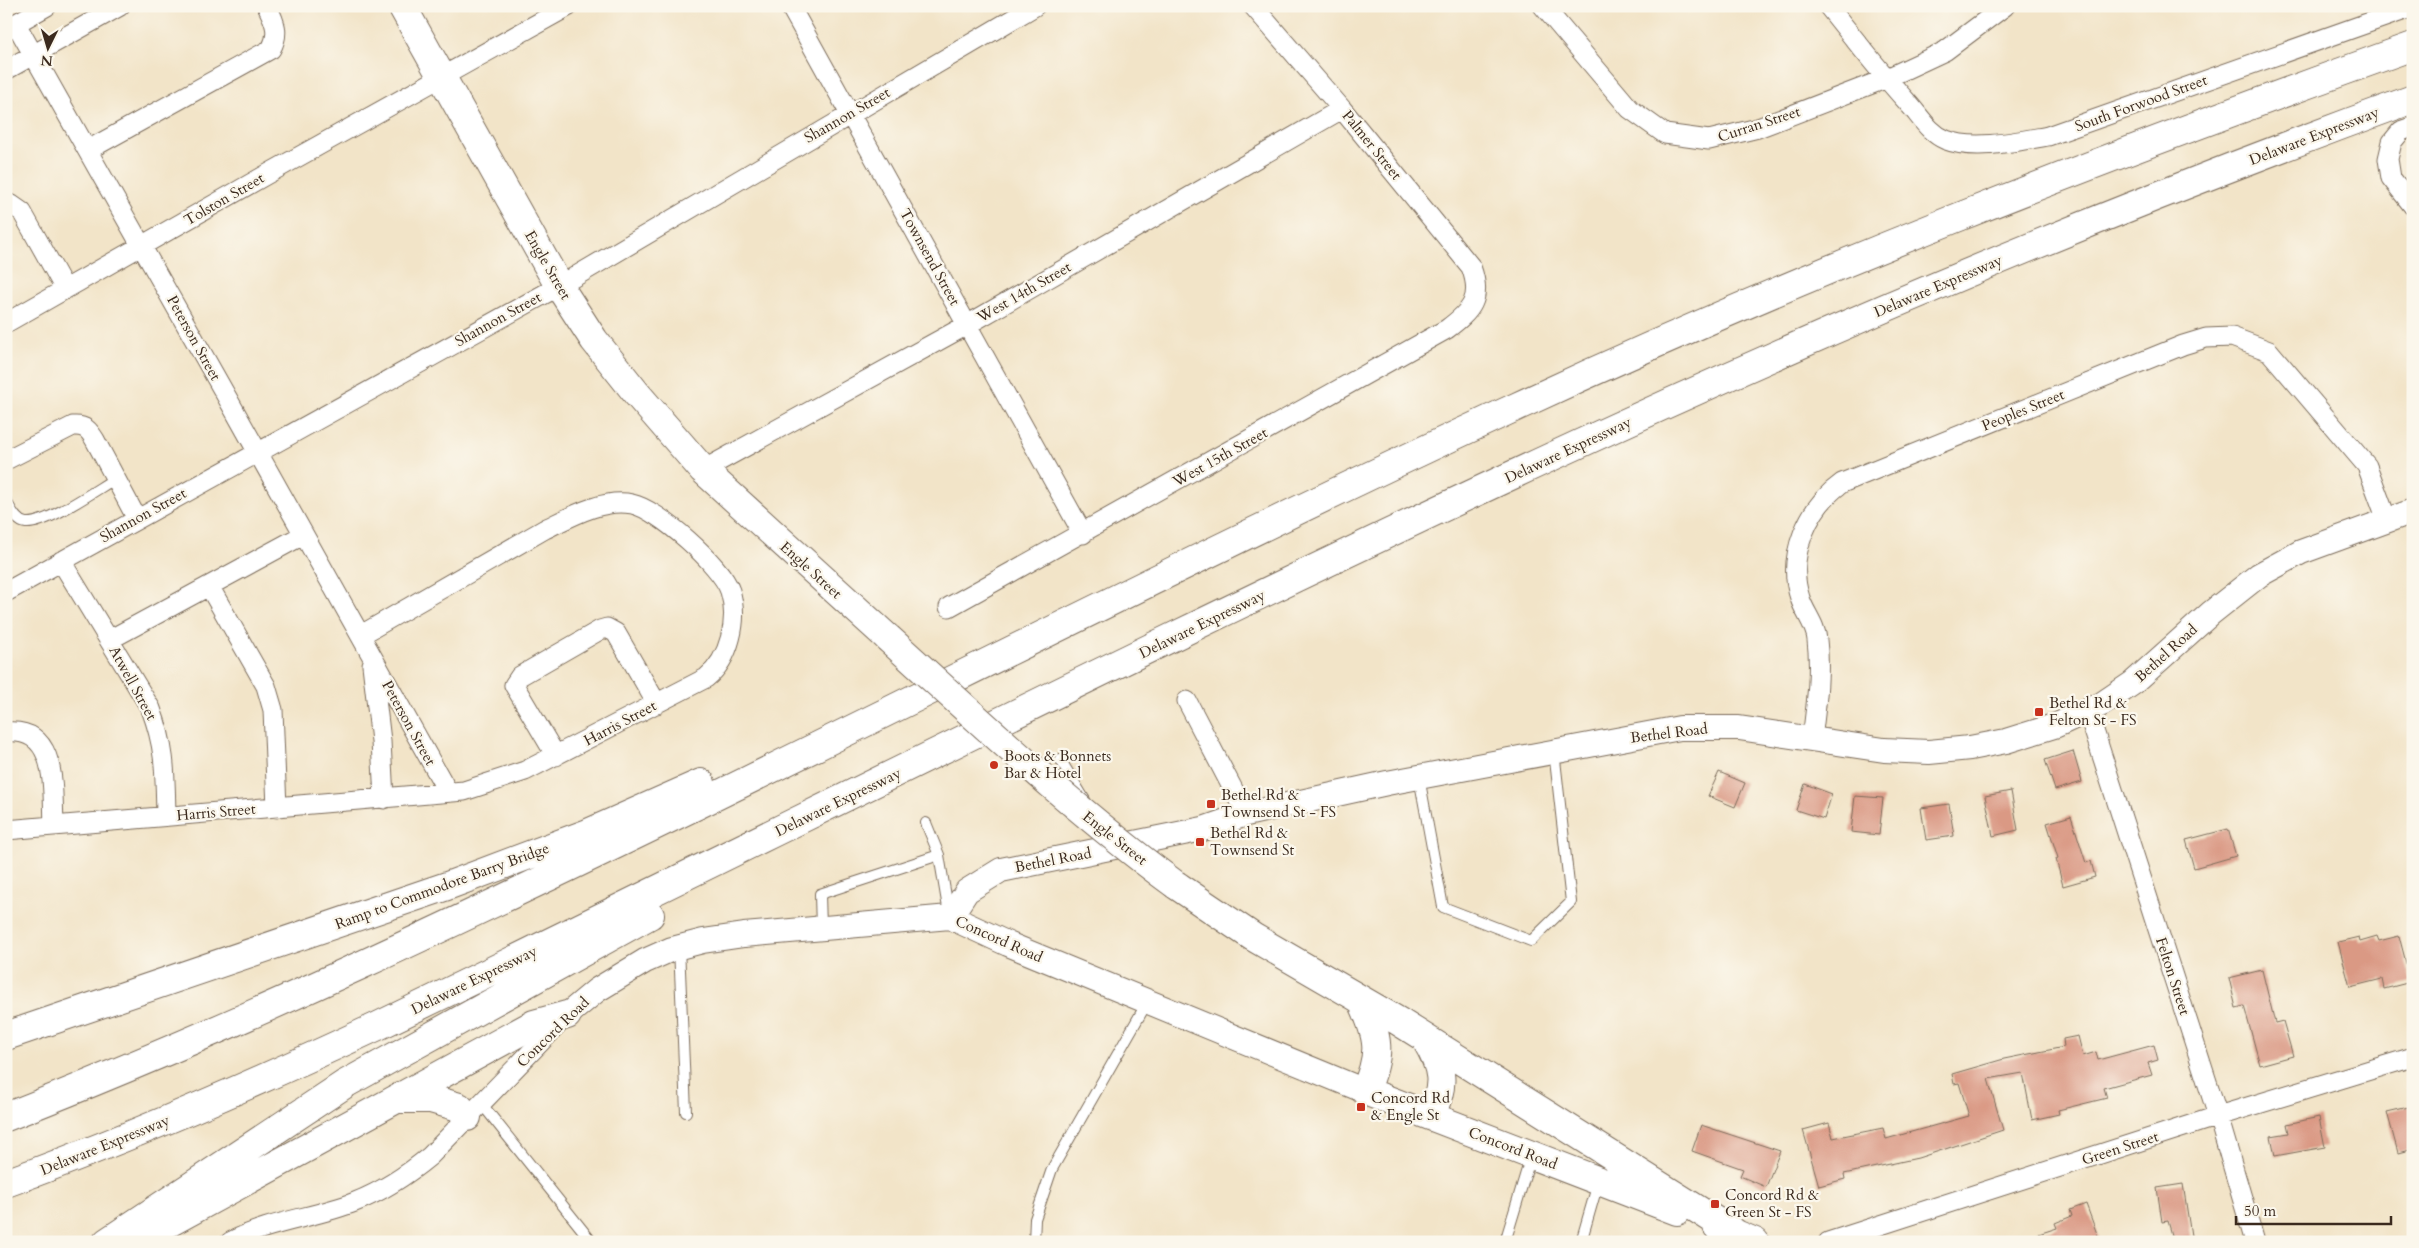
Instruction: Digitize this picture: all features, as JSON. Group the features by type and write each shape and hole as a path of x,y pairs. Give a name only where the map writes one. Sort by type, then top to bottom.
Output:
{"main road":[{"name":"Engle Street","path":"402,6 559,286 594,340 637,394 703,470 1062,796 1126,848 1176,885 1254,937 1398,1021 1426,1040 1441,1070 1440,1093 1430,1116"},
{"path":"6,1117 258,1013 452,924 1387,468 1619,360 1914,234 2413,46"},
{"name":"Delaware Expressway","path":"6,1184 136,1133 274,1075 579,929 1361,546 1554,455 1836,330 2107,216 2317,134 2413,99"},
{"path":"107,1242 345,1084 631,924 848,818 1048,699"},
{"name":"Ramp to Commodore Barry Bridge","path":"6,1036 447,886 588,833 722,774 871,720"},
{"path":"1362,1001 1374,1027 1378,1050 1376,1066 1366,1091"},
{"path":"135,1242 534,1024 567,1015"},
{"path":"1426,1040 1745,1237"},
{"name":"Concord Road","path":"1366,1091 1745,1237"},
{"path":"395,1100 431,1099 474,1110"}],"street":[{"path":"11,26 47,6"},
{"path":"6,70 120,6"},
{"path":"88,150 271,49 276,40 277,29 266,6"},
{"name":"Tolston Street","path":"6,323 569,6"},
{"name":"Townsend Street","path":"790,6 1083,534"},
{"name":"Shannon Street","path":"6,592 559,286 1035,6"},
{"name":"Palmer Street","path":"1253,6 1342,108 1472,268 1476,278 1476,291"},
{"name":"Curran Street","path":"1543,6 1630,109 1665,134 1709,140 1758,128 1885,79 1945,51 2004,6"},
{"name":"South Forwood Street","path":"1828,6 1885,79 1910,104 1928,128 1946,140 1971,144 2006,143 2048,136 2413,7"},
{"name":"Peterson Street","path":"11,26 34,55 143,246 256,452 448,792"},
{"name":"West 14th Street","path":"703,470 967,325 1342,108"},
{"path":"2407,129 2392,142 2388,160 2391,178 2413,206"},
{"path":"6,203 22,212 65,289"},
{"name":"West 15th Street","path":"949,608 1447,329 1470,310 1475,300 1476,291"},
{"name":"Peoples Street","path":"1812,739 1819,673 1817,637 1800,598 1796,581 1796,564 1798,547 1804,533 1819,504 1830,492 1842,483 2183,344 2206,338 2232,337 2269,351 2367,466 2387,520"},
{"path":"6,460 73,426 81,426 88,430 95,440 138,518"},
{"name":"Harris Street","path":"6,830 464,791 524,771 556,756 657,704 715,671 728,646 734,606 730,589 710,562 656,514 631,504 608,505 576,514 361,635"},
{"name":"Bethel Road","path":"950,917 967,891 1000,870 1203,829 1246,814 1420,777 1680,728 1739,728 1884,750 1929,752 1962,749 2006,741 2057,725 2088,712 2133,683 2211,613 2259,574 2301,552 2413,511"},
{"path":"109,640 303,536"},
{"name":"Atwell Street","path":"61,561 150,709 158,728 165,757 166,816"},
{"path":"209,586 266,686 273,710 277,808"},
{"path":"556,756 515,689 516,680 600,630 607,628 616,634 657,704"},
{"name":"Peterson Street","path":"371,654 381,741 384,799"},
{"path":"1187,701 1246,814"},
{"name":"Felton Street","path":"2088,712 2218,1116 2255,1242"},
{"path":"6,732 21,733 34,738 47,752 54,826"},
{"name":"Concord Road","path":"238,1240 262,1228 354,1203 381,1191 407,1175 430,1156 567,1015 597,990 627,971 679,947 744,935 950,917 1008,944 1366,1091"},
{"name":"Green Street","path":"1828,1242 2218,1116 2413,1057"}],"lane":[{"path":"6,501 18,519 26,523 37,521 52,516 116,478"},
{"path":"1420,777 1443,908 1531,941 1571,902 1554,751"},
{"path":"1060,759 1114,848"},
{"path":"926,823 940,855 950,917"},
{"path":"822,928 820,894 940,855"},
{"path":"679,947 686,1112"},
{"path":"1034,1242 1035,1219 1052,1169 1148,1001"},
{"path":"474,1110 592,1242"},
{"path":"1505,1242 1531,1155"},
{"path":"1581,1242 1598,1181"}],"building":[{"path":"2073,751 2082,782 2055,790 2045,760"},
{"path":"1719,772 1745,783 1735,807 1708,796"},
{"path":"1805,784 1832,794 1824,819 1796,810"},
{"path":"2011,791 2018,830 1993,836 1985,796"},
{"path":"1855,796 1883,798 1879,835 1851,832"},
{"path":"1949,804 1954,836 1926,840 1921,808"},
{"path":"2071,816 2086,863 2091,861 2095,877 2063,886 2056,859 2058,858 2047,823"},
{"path":"2228,829 2236,856 2194,868 2186,840"},
{"path":"2377,936 2379,941 2399,936 2411,982 2384,989 2382,979 2350,987 2338,942 2359,937 2360,941"},
{"path":"2262,970 2275,1023 2283,1021 2293,1056 2260,1065 2244,1006 2236,1008 2229,978"},
{"path":"2078,1036 2083,1056 2096,1052 2098,1060 2154,1045 2158,1060 2148,1063 2152,1075 2104,1088 2107,1098 2058,1110 2059,1114 2032,1120 2023,1073 1988,1079 2003,1130 1918,1158 1844,1174 1845,1179 1819,1186 1803,1130 1829,1123 1833,1138 1883,1128 1886,1139 1969,1116 1959,1083 1954,1084 1952,1074 2004,1059 2064,1047 2063,1039"},
{"path":"2413,1106 2413,1149 2398,1153 2387,1112"},
{"path":"2319,1117 2325,1147 2275,1156 2271,1136 2289,1133 2287,1124"},
{"path":"1701,1125 1780,1151 1766,1187 1740,1176 1743,1169 1692,1151"},
{"path":"2183,1184 2192,1242 2174,1242 2168,1221 2162,1222 2157,1188"},
{"path":"2086,1204 2100,1242 2026,1242 2026,1238 2057,1228 2055,1223 2072,1216 2070,1210"}],"place":[{"name":"Bethel Rd & Felton St - FS","path":"2039,712"},
{"name":"Boots & Bonnets Bar & Hotel","path":"994,765"},
{"name":"Bethel Rd & Townsend St - FS","path":"1211,804"},
{"name":"Bethel Rd & Townsend St","path":"1200,842"},
{"name":"Concord Rd & Engle St","path":"1361,1107"},
{"name":"Concord Rd & Green St - FS","path":"1715,1204"}]}
